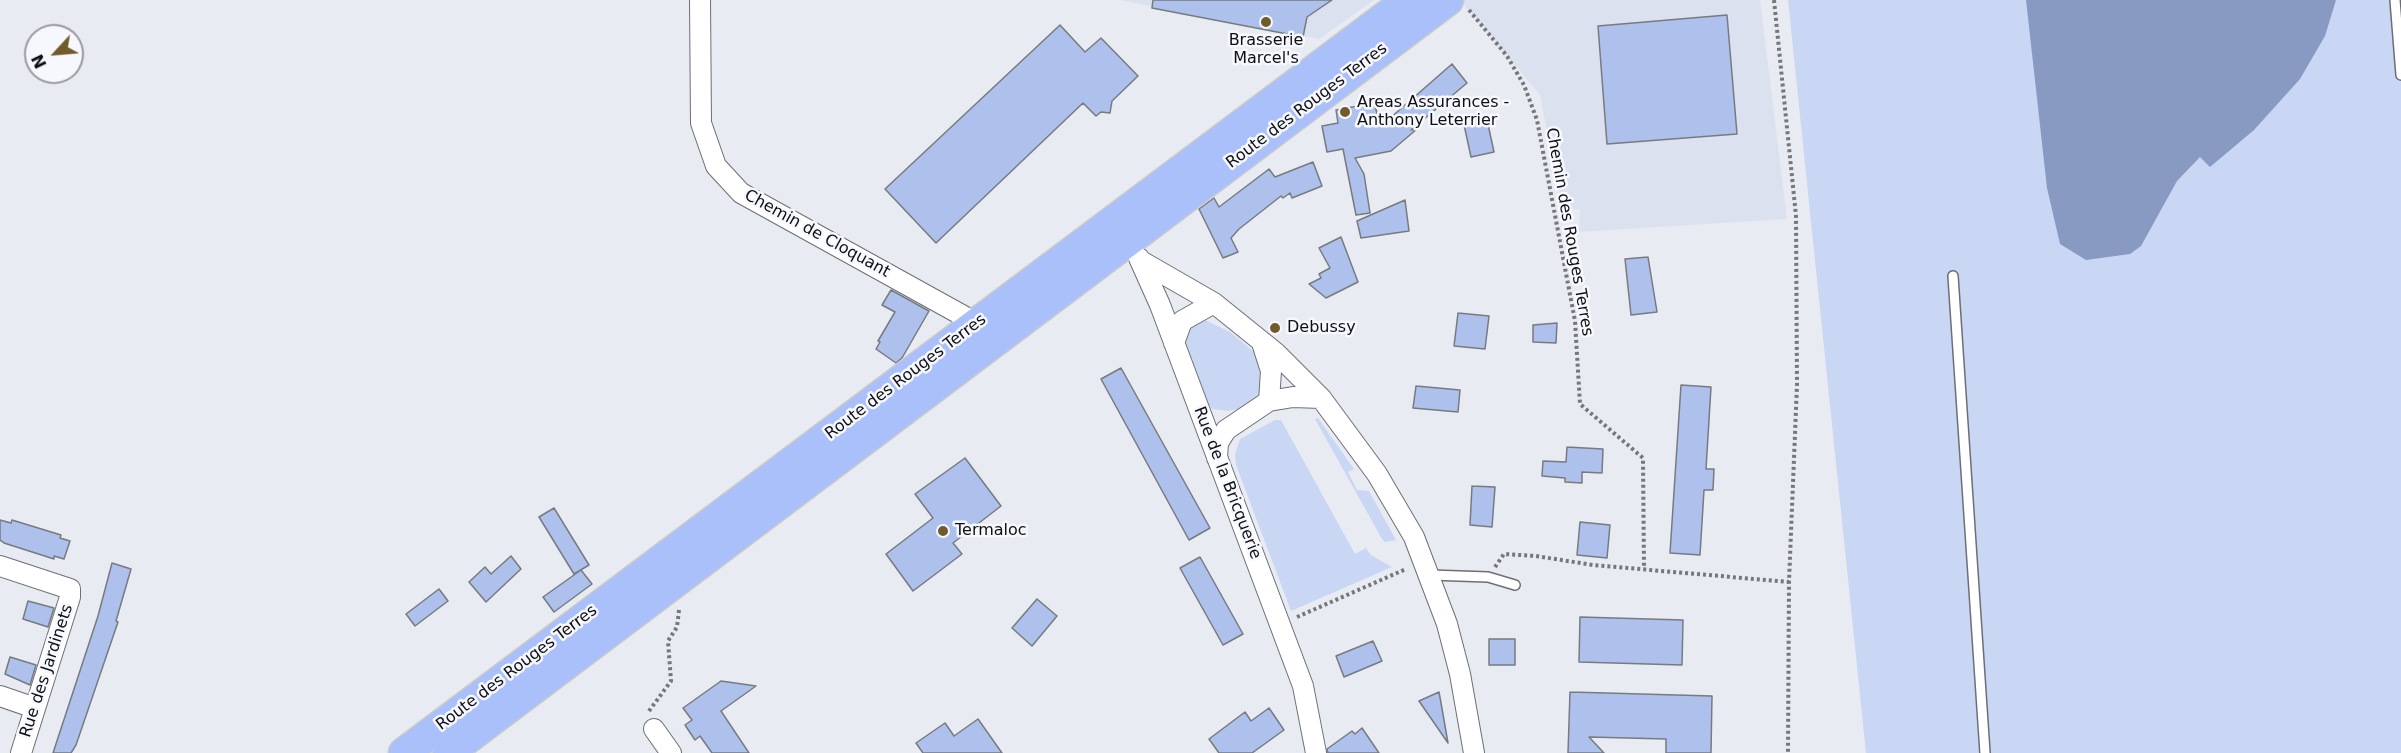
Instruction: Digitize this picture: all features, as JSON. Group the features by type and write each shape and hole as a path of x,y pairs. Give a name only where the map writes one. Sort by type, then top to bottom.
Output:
{"main road":[{"name":"Route des Rouges Terres","path":"404,753 978,324 1127,241 1408,0"},
{"name":"Route des Rouges Terres","path":"448,753 1127,241 1457,4"}],"street":[{"name":"Chemin de Cloquant","path":"700,0 701,123 704,139 716,166 741,193 978,324"},
{"path":"1127,241 1215,303 1261,340 1321,398 1393,498 1427,568 1448,624 1460,674 1474,753"},
{"name":"Rue de la Bricquerie","path":"1127,241 1174,343 1303,686 1316,753"},
{"path":"1174,343 1182,321 1215,303"},
{"path":"1261,340 1271,370 1269,401"},
{"path":"1217,458 1218,443 1226,430 1269,401 1293,397 1321,398"},
{"path":"1197,405 1222,417 1244,417"},
{"name":"Rue des Jardinets","path":"0,566 70,589 70,597 21,753"},
{"path":"0,696 35,708"},
{"path":"654,729 671,753"}],"lane":[{"path":"2395,0 2401,75"},
{"path":"1953,276 1985,753"},
{"path":"1427,568 1488,577 1515,585"}],"path":[{"path":"1774,0 1796,216 1797,384 1789,582 1788,753"},
{"name":"Chemin des Rouges Terres","path":"1457,4 1507,56 1524,85 1537,120 1575,321 1580,404 1643,458 1644,568"},
{"path":"1488,577 1504,554 1789,582"},
{"path":"1280,624 1427,568"},
{"path":"654,729 649,709 666,691 671,681 668,641 679,618"}],"shaded area":[{"name":"Brasserie Marcel's","path":"1120,0 1374,0 1319,39"},
{"path":"1460,0 1760,0 1787,219 1579,232 1580,209 1562,210 1540,95"},
{"path":"1788,0 2401,0 2401,753 1866,753"},
{"path":"2026,0 2336,0 2325,36 2300,79 2254,130 2210,167 2200,157 2177,181 2141,246 2130,254 2086,260 2060,244 2047,188"},
{"path":"1203,319 1230,332 1258,355 1262,365 1260,399 1240,409 1228,411 1212,409 1205,400 1186,349 1185,340 1192,324"},
{"path":"1318,418 1354,469 1348,472 1357,490 1369,491 1396,540 1385,542 1382,539 1315,419"},
{"path":"1275,420 1281,420 1355,554 1366,548 1371,555 1392,567 1291,611 1236,465 1235,454 1240,439"}],"building":[{"name":"Brasserie Marcel's","path":"1153,0 1332,0 1307,17 1303,37 1152,8"},
{"path":"1727,15 1737,134 1607,144 1598,26"},
{"path":"1060,25 1085,52 1101,38 1138,76 1112,101 1110,113 1101,112 1096,116 1083,103 936,243 885,189"},
{"path":"1452,64 1467,83 1411,130 1417,129 1391,151 1355,158 1364,174 1370,213 1356,215 1343,149 1327,152 1322,126 1338,123 1336,110 1374,103 1381,126"},
{"path":"1486,115 1494,152 1471,157 1463,120"},
{"path":"1313,162 1322,186 1292,198 1290,193 1283,198 1281,196 1239,229 1231,238 1238,252 1223,258 1199,209 1214,198 1219,207 1269,169 1275,177"},
{"path":"1405,200 1409,231 1361,238 1357,221"},
{"path":"1341,237 1358,282 1326,298 1309,284 1321,278 1319,274 1330,268 1319,248"},
{"path":"1648,257 1657,312 1631,315 1625,259"},
{"path":"891,290 929,311 902,358 896,363 876,349 880,342 878,341 895,312 882,305"},
{"path":"1458,313 1489,316 1485,349 1454,346"},
{"path":"1557,323 1556,343 1533,342 1533,325"},
{"path":"1121,368 1210,528 1189,540 1101,379"},
{"path":"1681,385 1711,387 1706,469 1714,469 1713,490 1704,490 1700,555 1670,553"},
{"path":"1416,386 1460,390 1458,412 1413,408"},
{"path":"1567,447 1603,449 1602,473 1582,472 1582,483 1565,482 1565,478 1542,476 1543,461 1566,462"},
{"name":"Termaloc","path":"965,458 1001,506 953,543 962,554 913,591 886,554 933,518 915,494"},
{"path":"1472,486 1495,487 1492,527 1470,525"},
{"path":"554,508 589,565 574,574 539,517"},
{"path":"0,520 11,523 12,520 61,535 60,538 70,541 64,559 54,556 54,559 4,543 0,540"},
{"path":"1580,522 1610,525 1607,558 1577,555"},
{"path":"511,556 521,569 486,602 469,582 485,567 491,574"},
{"path":"1200,557 1243,634 1223,645 1180,568"},
{"path":"112,563 131,569 116,621 118,622 76,745 71,753 53,753 98,616"},
{"path":"581,570 592,584 554,612 543,597"},
{"path":"439,589 448,601 415,626 406,614"},
{"path":"1037,599 1057,616 1032,646 1012,628"},
{"path":"28,601 54,608 48,627 23,619"},
{"path":"1580,617 1683,620 1682,665 1579,662"},
{"path":"1489,639 1515,639 1515,665 1489,665"},
{"path":"1373,641 1382,661 1344,677 1336,656"},
{"path":"10,657 36,665 30,685 5,674"},
{"path":"721,681 756,686 721,711 749,753 712,753 700,736 695,740 685,725 692,720 683,708"},
{"path":"1439,692 1441,703 1448,743 1419,701"},
{"path":"1570,692 1712,696 1711,753 1666,753 1666,739 1589,737 1604,753 1568,753"},
{"path":"1269,708 1284,730 1252,753 1219,753 1209,739 1245,712 1251,721"},
{"path":"978,719 1002,753 923,753 916,743 945,723 954,736"},
{"path":"1362,728 1379,753 1328,753 1327,749 1352,731 1355,734"}],"place":[{"name":"Brasserie Marcel's","path":"1266,22"},
{"name":"Areas Assurances - Anthony Leterrier","path":"1345,112"},
{"name":"Debussy","path":"1275,328"},
{"name":"Termaloc","path":"943,531"}]}
